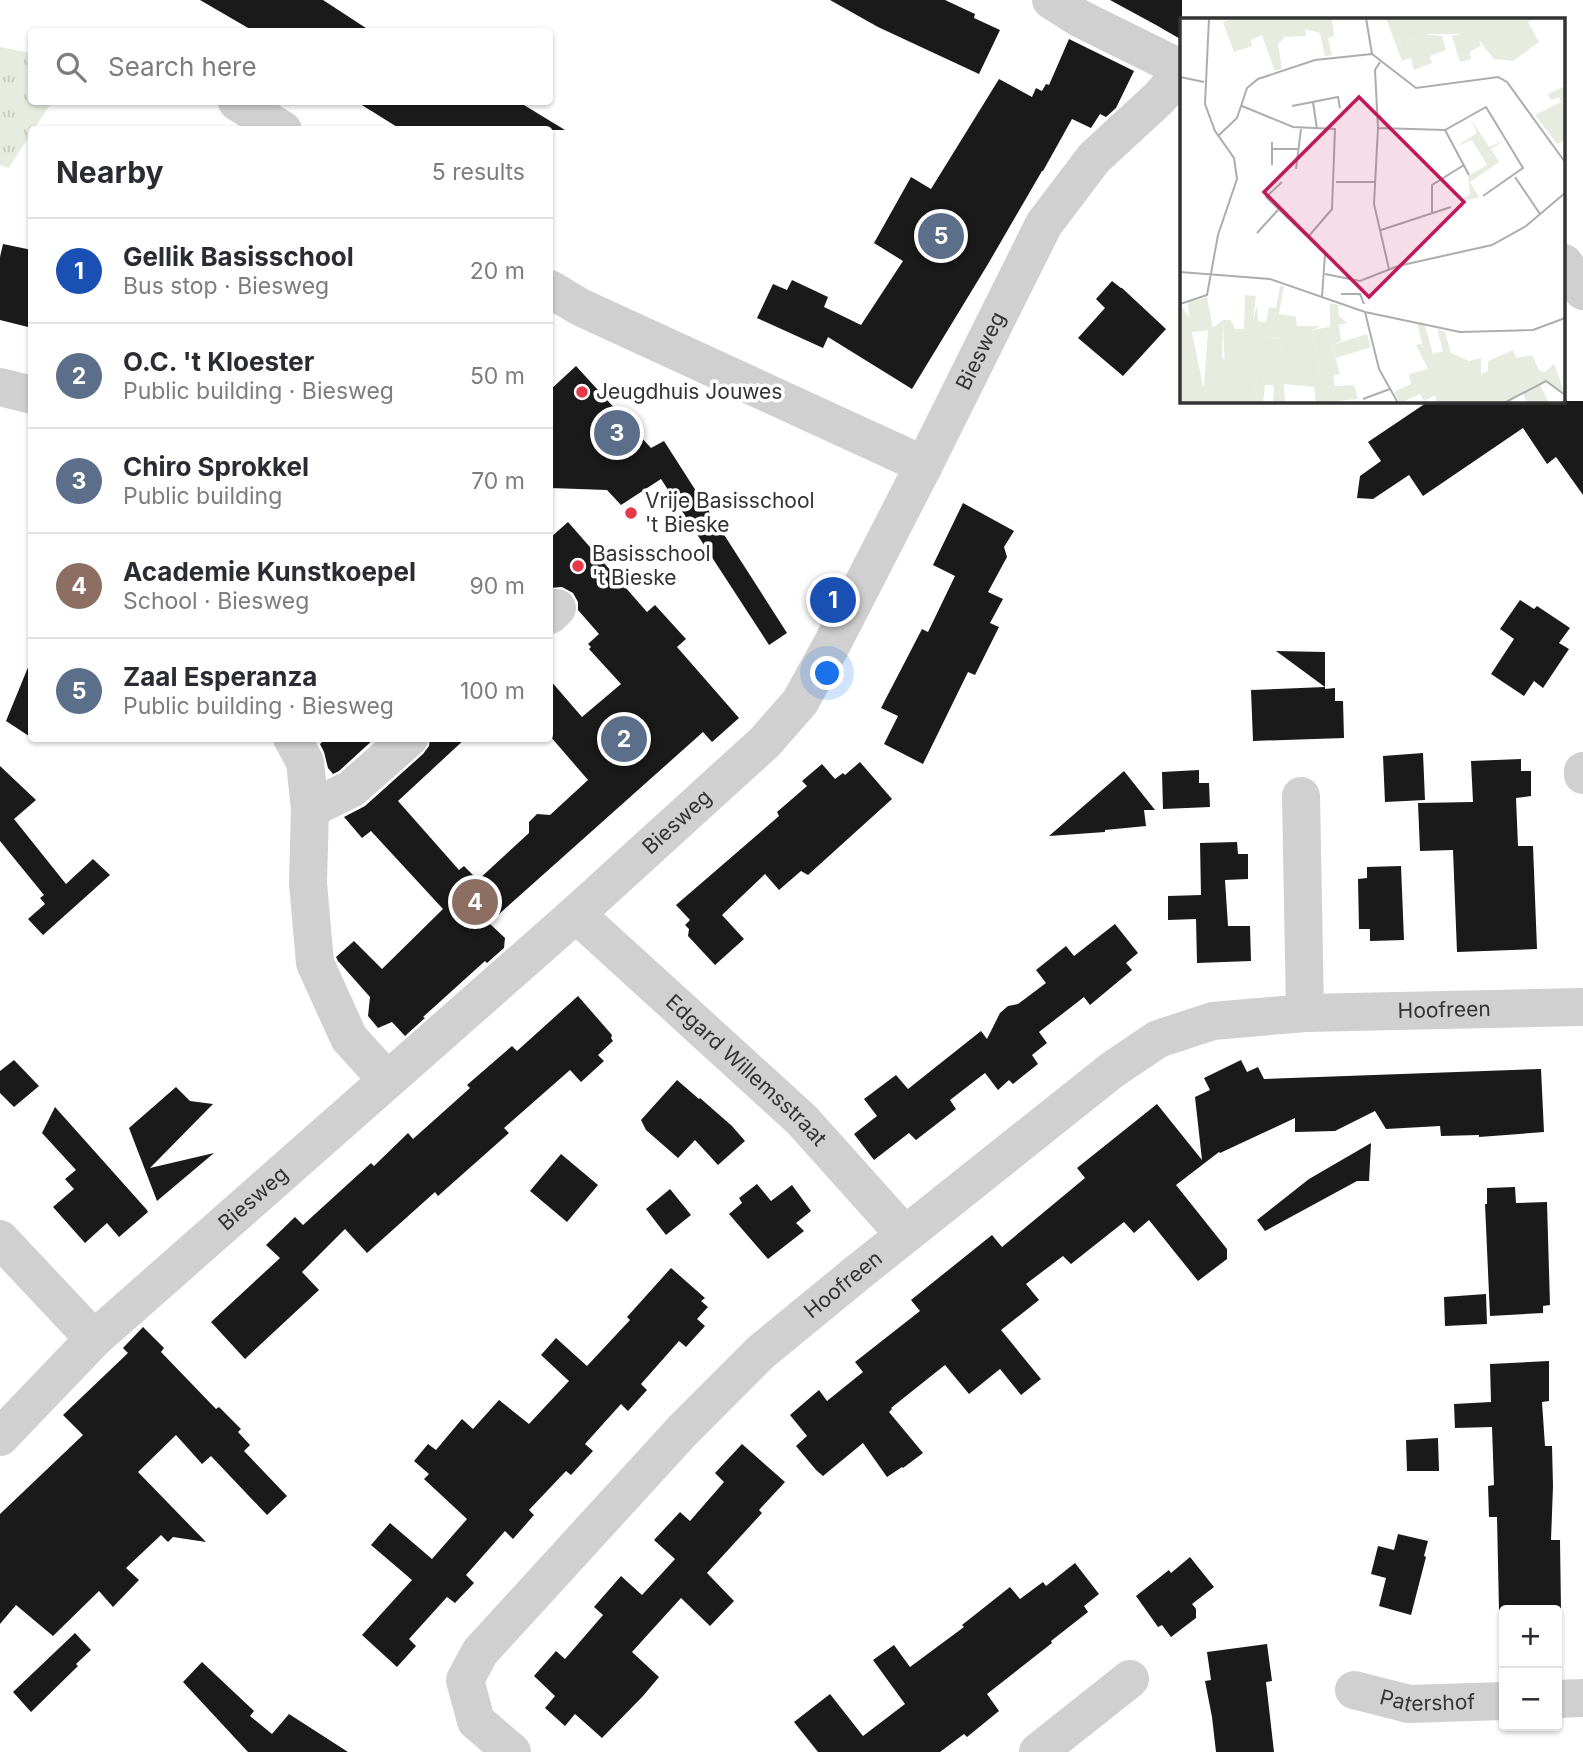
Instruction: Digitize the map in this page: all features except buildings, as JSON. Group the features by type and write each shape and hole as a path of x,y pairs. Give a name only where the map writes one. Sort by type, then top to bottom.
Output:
{"street":[{"path":"1051,0 1079,18 1180,69"},
{"name":"Biesweg","path":"0,1437 94,1339 576,915 765,742 800,702 924,465 1044,224 1094,158 1158,99 1180,72"},
{"path":"242,105 276,126"},
{"path":"1566,265 1583,291"},
{"path":"553,291 580,307 924,465"},
{"path":"0,387 28,393"},
{"path":"294,742 305,762 310,808 308,883 315,963 349,1038 387,1080"},
{"path":"310,808 351,789 404,742"},
{"path":"1301,796 1305,1013"},
{"name":"Edgard Willemsstraat","path":"576,915 802,1120 905,1235"},
{"name":"Hoofreen","path":"512,1752 475,1721 465,1681 480,1652 683,1430 761,1352 1112,1070 1158,1039 1213,1021 1305,1013 1583,1007"},
{"path":"0,1239 94,1339"},
{"path":"1038,1752 1130,1679"},
{"name":"Patershof","path":"1354,1690 1409,1704 1499,1701"},
{"path":"1562,1699 1583,1698"}],"green space":[{"path":"0,47 28,52 28,105 50,105 36,126 28,126 28,138 9,168 0,165"}],"place":[{"name":"Zaal Esperanza","path":"941,236"},
{"name":"Jeugdhuis Jouwes","path":"582,392"},
{"name":"Chiro Sprokkel","path":"617,433"},
{"name":"Vrije Basisschool 't Bieske","path":"631,513"},
{"name":"Basisschool 't Bieske","path":"578,566"},
{"name":"Gellik Basisschool","path":"833,600"},
{"name":"O.C. 't Kloester","path":"624,739"},
{"name":"Academie Kunstkoepel","path":"475,902"}]}
